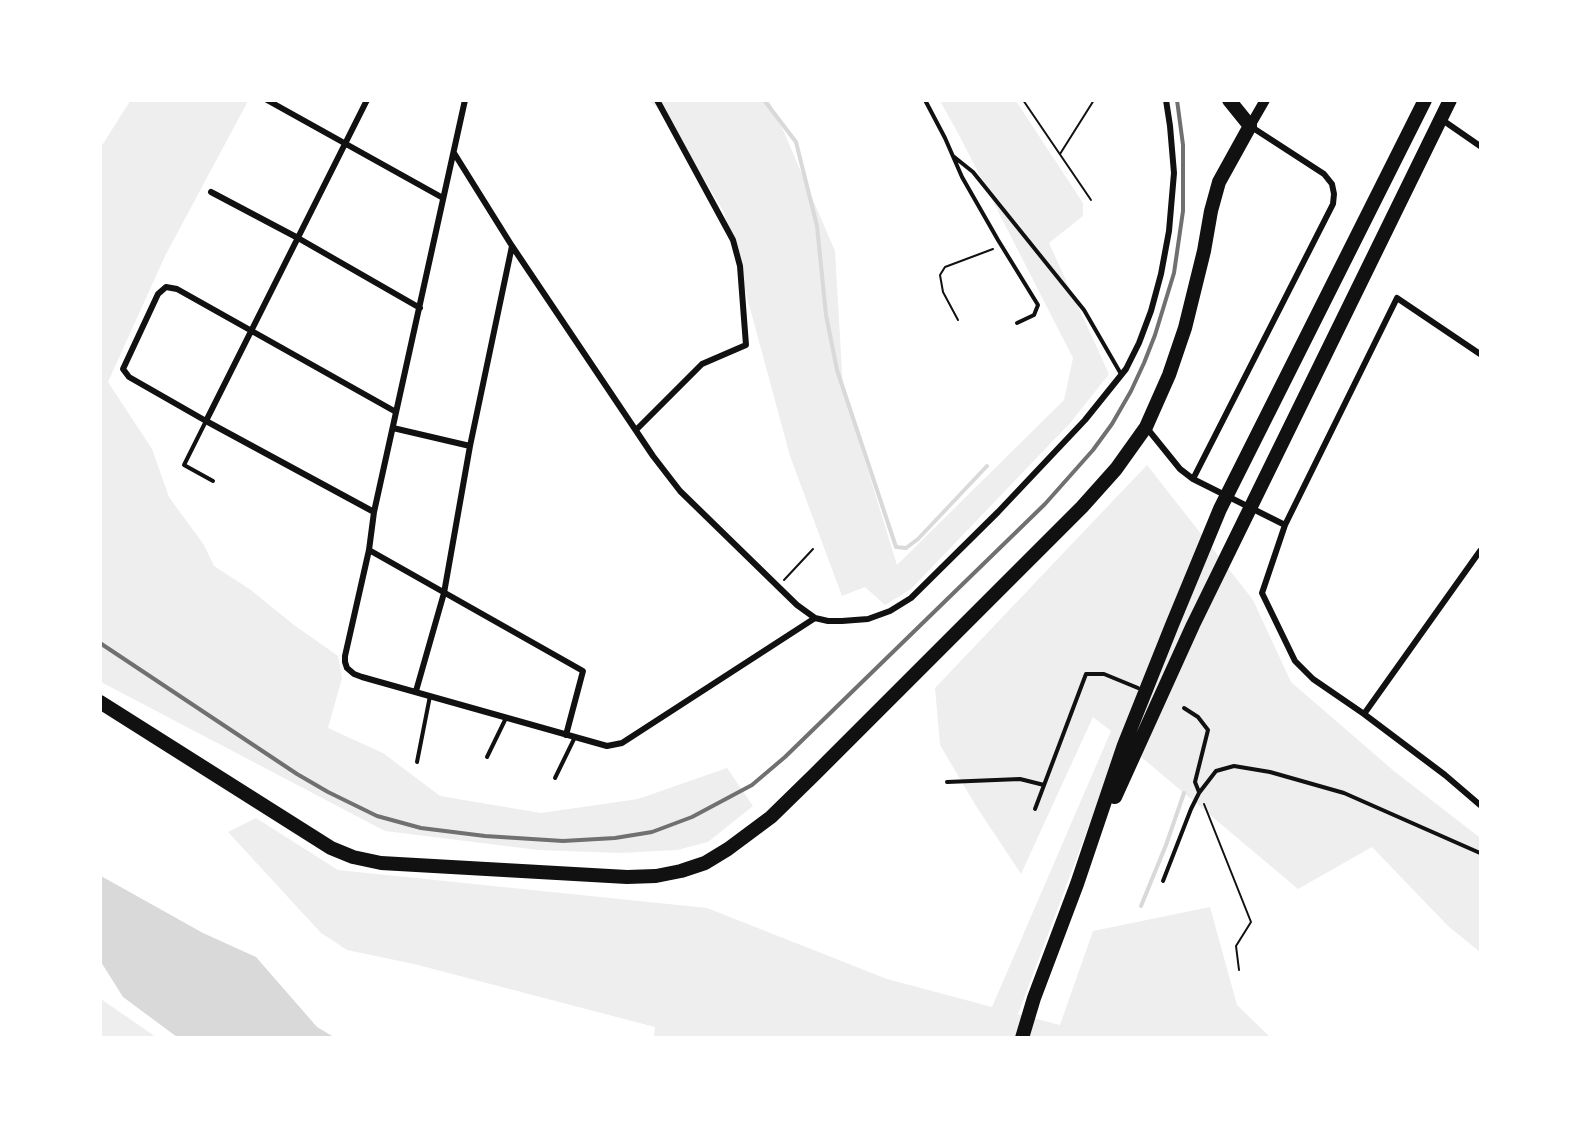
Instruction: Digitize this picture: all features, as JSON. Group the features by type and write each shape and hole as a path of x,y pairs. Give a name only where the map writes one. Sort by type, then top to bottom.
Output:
{"highway":[{"path":"100,702 331,848 352,857 381,862 627,877 656,876 705,863 728,849 778,810 1082,507 1116,469 1146,427 1185,328 1219,182 1250,126 1230,100"},
{"path":"1022,1038 1034,998 1077,884 1124,745 1220,509 1425,100"},
{"path":"1077,884 1193,625 1450,100"}],"street":[{"path":"267,100 443,198"},
{"path":"206,421 367,100"},
{"path":"465,100 374,512 369,550 345,662 347,668 354,674 607,746 622,743 815,618"},
{"path":"636,430 702,364 746,345 740,266 733,240 657,100"},
{"path":"453,153 512,246 680,491 797,605 815,618 835,621 868,619 890,611 910,598 998,512 1085,420 1126,369 1151,311 1169,231 1174,173 1166,100"},
{"path":"1193,479 1333,204 1332,184 1324,174 1250,126 1265,100"},
{"path":"1441,118 1480,146"},
{"path":"211,192 298,238 420,308"},
{"path":"417,691 444,593 470,446 512,246"},
{"path":"374,512 206,421 129,377 123,369 158,294 166,287 177,289 396,412"},
{"path":"1480,354 1397,298 1286,525 1262,593 1295,661 1313,679 1364,714 1480,805"},
{"path":"1146,427 1180,469 1193,479 1286,525"},
{"path":"393,428 470,446"},
{"path":"369,550 584,671 566,735"},
{"path":"1364,714 1480,551"}],"lane":[{"path":"924,100 962,177 1038,305 1034,315 1017,323"},
{"path":"953,156 974,172 1084,310 1121,374"},
{"path":"206,421 184,465 213,481"},
{"path":"1035,809 1086,674 1104,674 1138,688"},
{"path":"417,762 430,695"},
{"path":"1185,708 1198,717 1208,730 1195,782 1199,793"},
{"path":"487,758 506,717"},
{"path":"555,778 575,737"},
{"path":"1163,881 1199,793 1216,771 1234,766 1270,772 1344,793 1480,853"},
{"path":"947,782 1020,778 1044,785"}],"path":[{"path":"1023,100 1091,200"},
{"path":"1060,154 1094,100"},
{"path":"958,320 943,292 940,276 945,267 1002,245"},
{"path":"778,586 813,549"},
{"path":"1199,793 1251,922 1236,946 1239,970"}],"shaded area":[{"path":"130,101 248,101 165,256 108,382 152,449 169,497 204,545 214,566 251,590 294,625 338,656 342,678 328,728 383,753 440,796 541,813 638,799 727,768 753,806 708,842 677,850 620,853 538,850 385,831 101,682 101,147"},
{"path":"649,101 769,101 835,251 843,389 897,565 1064,400 1073,358 940,101 1016,101 1083,203 1083,216 1049,243 1109,374 1071,422 911,589 885,605 865,587 842,596 790,456 724,212 663,112"},
{"path":"1147,465 1253,600 1291,682 1394,771 1479,837 1480,952 1448,926 1372,847 1298,889 1121,740 1018,1014 1060,1025 1093,931 1210,907 1237,1005 1270,1037 654,1037 655,1027 414,964 347,950 321,933 228,832 256,818 338,870 707,908 887,979 992,1007 1111,731 1093,717 1021,874 976,806 940,745 935,688"},
{"path":"101,876 203,933 256,957 317,1027 334,1037 177,1037 123,997 101,962"},
{"path":"101,999 156,1037 101,1037"}],"waterway":[{"path":"764,100 796,142 817,226 826,315 837,370 896,547 906,548 918,539 987,466"},
{"path":"1141,906 1184,793"}],"railway":[{"path":"100,643 297,774 377,816 421,828 485,836 563,841 615,838 652,832 692,817 752,785 785,757 1045,504 1093,450 1112,424 1144,363 1174,273 1183,211 1183,145 1177,100"}]}
